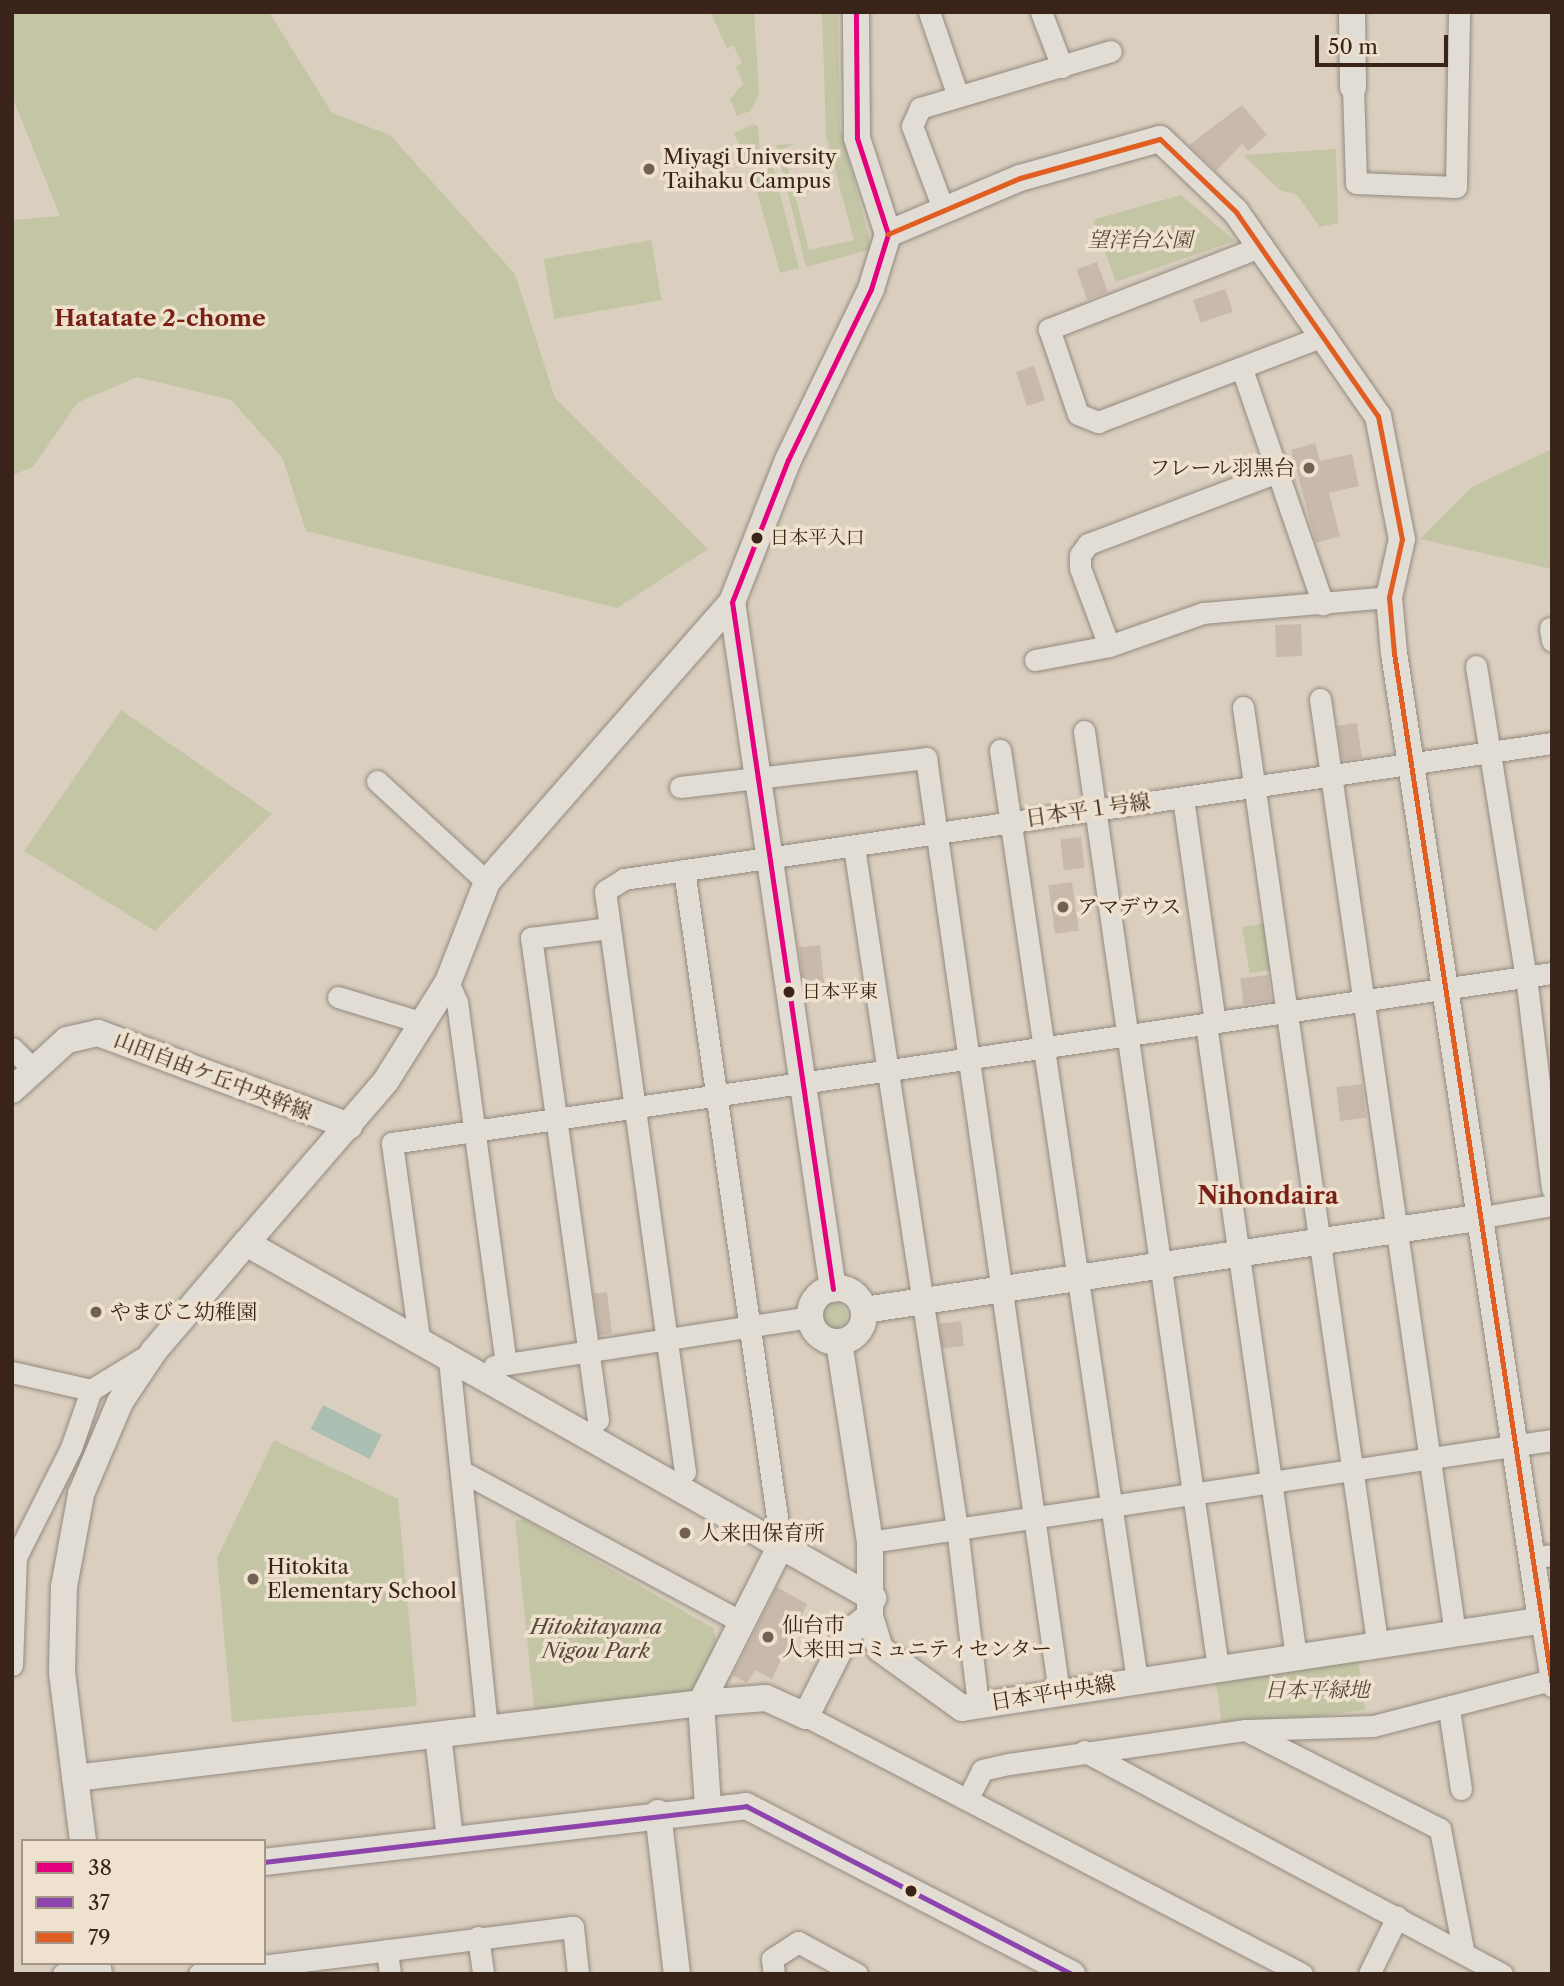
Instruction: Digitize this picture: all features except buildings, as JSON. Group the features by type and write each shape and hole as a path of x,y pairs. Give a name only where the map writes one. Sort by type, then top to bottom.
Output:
{"street":[{"path":"83,1839 62,1672 69,1561 81,1494 98,1448 154,1352 349,1126 423,1023 448,982 487,882 732,602 788,460 871,289 888,233 857,138 856,12"},
{"path":"929,12 958,96"},
{"path":"1041,12 1062,67"},
{"path":"1352,12 1356,183 1456,187 1459,12"},
{"path":"944,211 912,125 920,108 1111,51"},
{"path":"888,233 1020,178 1160,139 1236,212 1378,416 1402,539 1389,597 1411,764 1511,1445 1540,1556 1551,1683 1373,1726 1246,1730 1084,1751 982,1770 968,1798"},
{"path":"1262,246 1049,329 1078,414 1098,422 1323,336"},
{"path":"1242,369 1323,604"},
{"path":"1109,646 1080,568 1088,544 1276,473"},
{"path":"1035,660 1109,646 1203,613 1389,597"},
{"path":"732,602 760,778 801,1083 833,1289"},
{"path":"1476,666 1526,977 1552,1188"},
{"path":"1320,699 1455,1633"},
{"path":"1244,707 1317,1242 1377,1642"},
{"path":"1084,731 1124,1035 1218,1668"},
{"name":"日本平１号線","path":"609,928 605,891 624,879 1552,743"},
{"path":"1000,750 1114,1502 1137,1680"},
{"path":"680,787 926,758 964,1057 1036,1516 1059,1692"},
{"path":"377,781 487,882"},
{"path":"1183,798 1210,1024 1296,1656"},
{"path":"854,847 957,1528 978,1705"},
{"path":"684,870 781,1545 701,1703 708,1806"},
{"path":"597,1420 590,1353 531,938 609,928 685,1472"},
{"path":"419,1338 392,1143 964,1057 1210,1024 1552,973"},
{"path":"448,982 457,1002 506,1364"},
{"path":"338,997 423,1023"},
{"name":"山田自由ケ丘中央幹線","path":"12,1090 81,1034 110,1035 349,1126"},
{"path":"12,1048 34,1070"},
{"path":"863,1310 1552,1205"},
{"path":"246,1243 419,1338 458,1365 781,1545 872,1607 848,1633 806,1716"},
{"path":"833,1289 849,1291 863,1310 861,1328 839,1342 816,1332 810,1317 819,1295 833,1289"},
{"path":"458,1365 506,1364 590,1353 810,1317"},
{"name":"日本平中央線","path":"839,1342 870,1542 872,1607 880,1649 962,1708 1377,1642 1546,1619"},
{"path":"12,1665 16,1557 71,1448 91,1390 154,1352"},
{"path":"458,1365 463,1472 487,1729"},
{"path":"12,1372 91,1390"},
{"path":"870,1542 1114,1502 1552,1440"},
{"path":"463,1472 741,1622"},
{"path":"75,1778 701,1703 766,1698 968,1798 1302,1974"},
{"path":"1449,1709 1461,1789"},
{"path":"1246,1730 1440,1829 1463,1950"},
{"path":"438,1735 450,1838"},
{"path":"1084,1751 1463,1950 1502,1974"},
{"path":"266,1862 708,1806 746,1806 1072,1974"},
{"path":"658,1813 677,1974"},
{"path":"1369,1974 1397,1917"},
{"path":"200,1974 294,1967 387,1950 573,1927 578,1974"},
{"path":"478,1937 482,1974"},
{"path":"774,1974 772,1959 798,1942 857,1974"},
{"path":"387,1950 390,1974"},
{"path":"63,1974 87,1965"}],"green space":[{"path":"12,12 269,12 332,113 390,135 515,274 555,398 708,549 617,608 306,531 282,457 231,400 137,377 77,403 33,467 12,475 12,220 60,216 12,96"},
{"path":"710,12 754,12 759,95 750,111 737,116 730,99 743,84 736,67 742,63 733,45 727,48"},
{"path":"822,12 838,12 840,127 872,249 806,267 776,145 794,144 783,149 809,250 854,240 826,136"},
{"path":"753,124 758,126 760,154 746,161 734,133"},
{"path":"1336,149 1338,223 1320,227 1296,194 1281,191 1243,155"},
{"path":"773,166 799,268 780,273 752,175"},
{"name":"望洋台公園","path":"1181,195 1235,241 1116,282 1093,220"},
{"path":"651,240 662,300 554,319 544,259"},
{"path":"1552,449 1552,569 1420,539 1472,487"},
{"path":"121,710 272,814 155,931 24,851"},
{"path":"1267,923 1274,969 1250,973 1242,927"},
{"path":"834,1303 843,1307 847,1316 843,1325 834,1329 825,1325 821,1316 825,1307"},
{"path":"274,1440 398,1499 417,1706 232,1722 217,1558"},
{"name":"Hitokitayama Nigou Park","path":"524,1519 713,1628 717,1643 692,1691 680,1699 535,1716 515,1521"},
{"name":"日本平緑地","path":"1358,1658 1365,1709 1223,1730 1215,1678"}],"shaded area":[{"path":"323,1405 382,1435 370,1459 311,1429"}],"transit line":[{"name":"38","path":"833,1289 732,602 788,460 871,289 888,234 857,138 856,12"},
{"name":"79","path":"888,234 1020,178 1160,139 1236,212 1378,416 1402,539 1389,597 1394,653 1552,1686"},
{"name":"37","path":"266,1862 746,1806 1072,1974"}],"place":[{"name":"Miyagi University Taihaku Campus","path":"649,169"},
{"name":"フレール羽黒台","path":"1309,468"},
{"name":"日本平入口","path":"757,538"},
{"name":"アマデウス","path":"1063,907"},
{"name":"日本平東","path":"789,992"},
{"name":"やまびこ幼稚園","path":"96,1312"},
{"name":"人来田保育所","path":"685,1533"},
{"name":"Hitokita Elementary School","path":"253,1579"},
{"name":"仙台市 人来田コミュニティセンター","path":"768,1637"}],"district":[{"name":"Hatatate 2-chome","path":"160,318"},
{"name":"Nihondaira","path":"1268,1196"}]}
